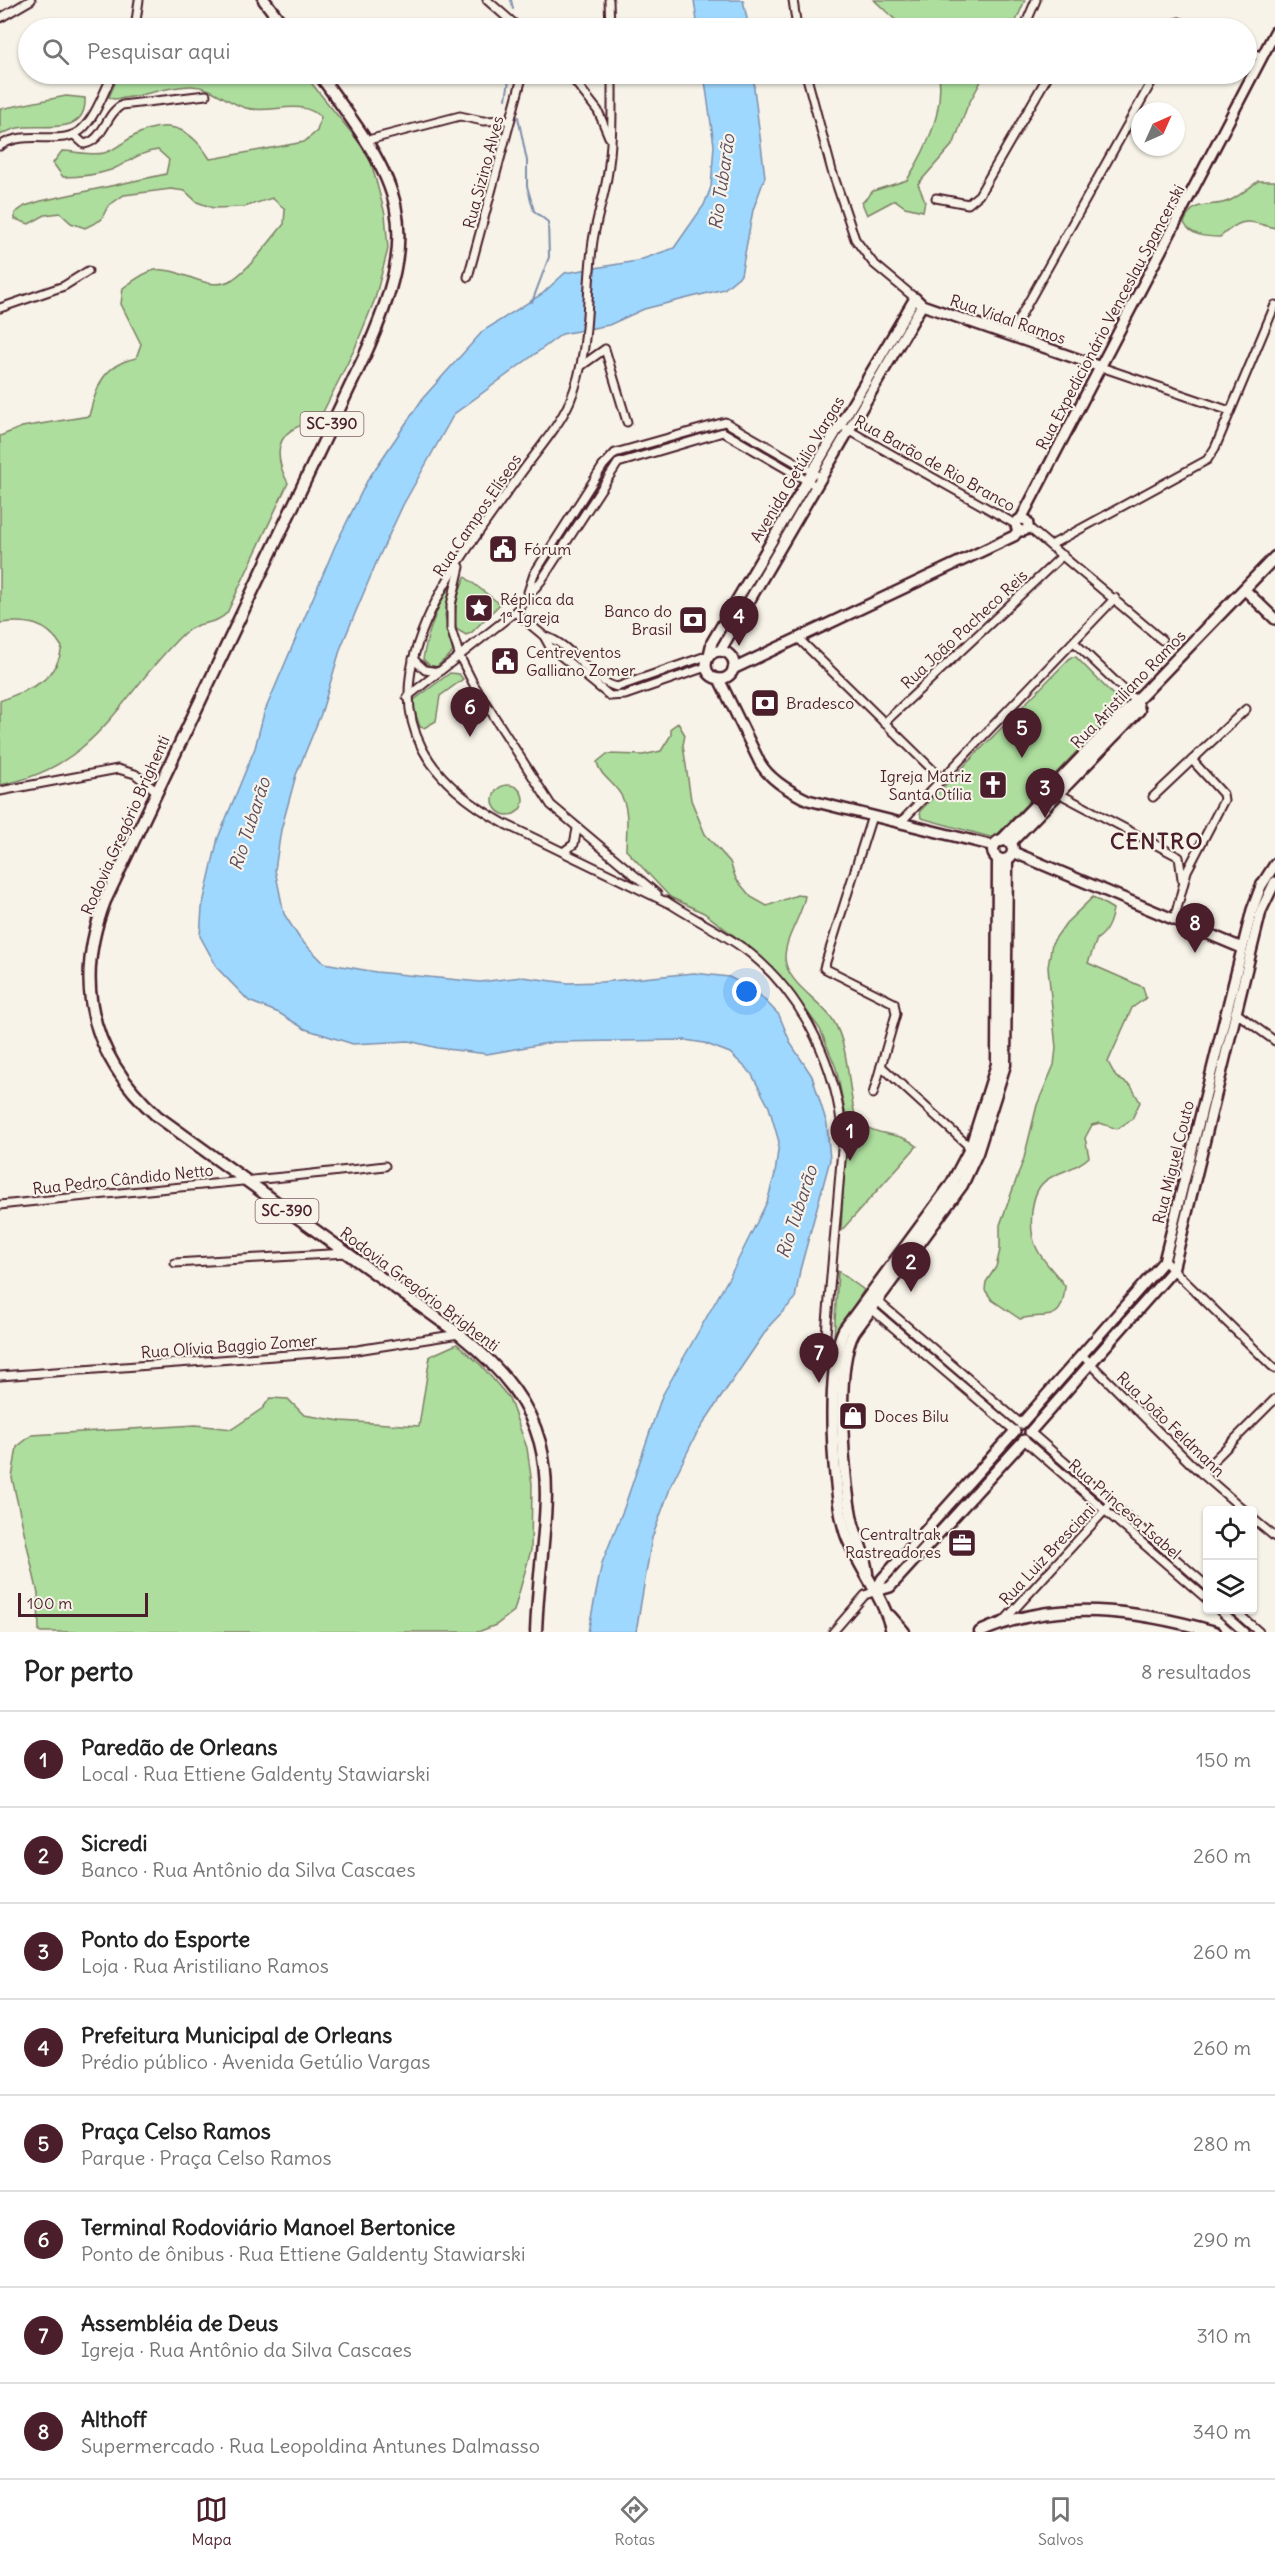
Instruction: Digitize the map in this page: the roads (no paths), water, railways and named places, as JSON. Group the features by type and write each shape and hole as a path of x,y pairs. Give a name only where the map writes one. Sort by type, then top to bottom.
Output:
{"main road":[{"path":"264,0 278,18"},
{"name":"Rodovia Gregório Brighenti","path":"326,84 368,140 390,182 398,216 399,245 392,286 364,357 156,791 98,918 88,971 92,1009 103,1046 131,1090 157,1116 459,1334 493,1362 514,1387 526,1404 538,1434 547,1496 536,1632"},
{"name":"Rua Aristiliano Ramos","path":"1247,592 1275,557"},
{"name":"Rua Aristiliano Ramos","path":"1004,850 1139,704 1247,592 1275,567"},
{"name":"Rua Aristiliano Ramos","path":"1004,850 1139,704"},
{"path":"892,1632 886,1611 867,1573 857,1562 847,1535 839,1439 841,1355 844,1329 871,1301 974,1150 997,1064 1001,1001 1004,850"},
{"path":"980,1632 1002,1623 1040,1615 1092,1610 1137,1613 1215,1632"},
{"path":"886,1611 904,1632"}],"street":[{"path":"0,18 31,0"},
{"path":"137,18 140,0"},
{"path":"487,0 508,18"},
{"path":"609,0 610,18"},
{"path":"793,0 796,18"},
{"path":"1028,18 1036,0"},
{"name":"Rua Expedicionário Venceslau Spancerski","path":"1257,67 1275,32"},
{"path":"1257,55 1262,57"},
{"path":"0,146 12,139 25,136 74,135 87,123 108,84"},
{"name":"Rua Sizino Alves","path":"468,277 520,84"},
{"path":"577,84 598,111 611,142"},
{"name":"Rua Campos Elíseos","path":"563,852 493,818 465,797 425,753 410,720 407,697 413,659 429,612 481,528 563,414 574,390 582,356 592,247 607,178 611,142 612,84"},
{"path":"809,84 828,156 855,239 873,263 918,302"},
{"path":"936,198 968,204 979,195 1043,84"},
{"path":"1010,335 1150,84"},
{"name":"Rua Expedicionário Venceslau Spancerski","path":"1021,525 1248,84"},
{"path":"74,135 80,142 89,143 101,132 115,109 122,105 206,95"},
{"path":"368,140 460,116 483,121 510,120"},
{"path":"0,308 64,286 88,271"},
{"name":"Rua Vidal Ramos","path":"918,302 1230,411"},
{"name":"Avenida Getúlio Vargas","path":"709,655 712,642 814,479 918,302"},
{"path":"1051,545 1202,464 1212,454 1275,305"},
{"path":"580,366 604,349 627,422"},
{"path":"527,595 534,574 611,455 725,422 814,479"},
{"name":"Rua Barão de Rio Branco","path":"844,428 1021,525 1051,545 1162,640"},
{"path":"697,430 699,439"},
{"path":"407,697 515,612 541,581 618,463 723,432 814,479"},
{"path":"668,438 670,447"},
{"path":"747,446 752,438"},
{"path":"635,447 638,457"},
{"path":"603,466 611,472"},
{"name":"Avenida Getúlio Vargas","path":"720,651 765,574 814,479"},
{"path":"580,503 588,508"},
{"path":"719,679 728,676 733,669 1014,536 1021,525"},
{"path":"547,554 555,559"},
{"name":"Rua João Pacheco Reis","path":"884,723 1063,555"},
{"path":"463,559 453,592 450,619 460,657 474,685 546,799 577,829 668,903"},
{"path":"756,569 765,574"},
{"path":"1247,592 1275,619"},
{"path":"900,823 1115,598"},
{"path":"515,612 544,636 550,647 610,696 624,695 706,667"},
{"path":"544,636 556,639 613,686 625,686 720,651 731,656 733,669"},
{"path":"798,638 942,779"},
{"path":"1074,642 1139,704"},
{"path":"709,655 706,667 709,674 719,679 760,764 769,775 791,791 808,800 1004,850 1247,949"},
{"path":"413,659 425,670 440,672"},
{"path":"668,670 670,679"},
{"path":"610,696 613,686"},
{"path":"1153,797 1246,709"},
{"path":"1174,920 1183,882 1224,798 1192,760"},
{"path":"0,791 118,769 135,774 156,791"},
{"path":"1058,793 1179,857 1183,882"},
{"path":"872,816 824,968 894,1003 896,1014 873,1094"},
{"path":"577,829 574,844 563,852 668,903 738,944 765,967 800,1011 831,1072 841,1112 843,1138 826,1334 828,1348 841,1355"},
{"name":"Rua Miguel Couto","path":"876,1591 882,1579 1134,1295 1169,1265 1228,1007 1265,901 1275,864"},
{"name":"Rua Miguel Couto","path":"876,1591 890,1587 1027,1436 1143,1304 1169,1265 1236,1013 1247,949"},
{"path":"1228,1007 1275,1041"},
{"path":"881,1066 974,1150"},
{"name":"Rua Pedro Cândido Netto","path":"0,1205 195,1184 248,1182 385,1166"},
{"path":"175,1263 346,1253"},
{"path":"1169,1265 1275,1369"},
{"path":"1134,1295 1143,1304"},
{"path":"871,1301 965,1376 1018,1428"},
{"path":"871,1301 959,1383 1018,1428"},
{"name":"Rua Olívia Baggio Zomer","path":"0,1376 368,1349 459,1334"},
{"name":"Rua João Feldmann","path":"1082,1355 1201,1473 1239,1506"},
{"path":"959,1383 965,1376"},
{"path":"1201,1473 1275,1399"},
{"path":"1026,1425 1027,1436 1017,1438 1018,1428 1026,1425"},
{"name":"Rua Princesa Isabel","path":"1027,1436 1112,1503 1203,1583"},
{"name":"Rua Princesa Isabel","path":"1027,1436 1203,1596"},
{"path":"987,1463 995,1471"},
{"path":"957,1496 964,1505"},
{"name":"Rua Luiz Bresciani","path":"1002,1623 1112,1503"},
{"path":"1257,1522 1275,1537"},
{"path":"833,1632 865,1595 876,1591"},
{"path":"1223,1614 1244,1632"},
{"path":"1239,1614 1259,1632"}],"water":[{"path":"694,0 743,0 747,18 697,18"},
{"name":"Rio Tubarão","path":"705,84 754,84 765,177 753,210 741,275 724,289 644,309 609,325 562,334 454,414 403,505 341,647 321,714 296,775 281,830 275,870 284,914 300,939 324,963 376,972 480,982 522,977 568,983 601,982 694,973 729,977 755,990 779,1015 791,1044 812,1076 827,1124 830,1160 800,1270 795,1299 770,1325 715,1406 696,1435 672,1483 652,1538 636,1632 588,1632 602,1563 624,1508 662,1396 731,1274 767,1202 775,1174 779,1142 769,1107 751,1073 730,1053 704,1043 685,1040 554,1042 487,1054 438,1048 409,1041 353,1044 305,1029 279,1013 249,1001 218,969 200,936 202,908 218,838 255,748 264,713 335,546 367,481 423,398 483,331 542,294 565,273 637,261 674,248 704,205 711,187 714,145"}],"waterway":[{"path":"511,0 513,9"},
{"path":"506,99 508,84"},
{"path":"518,117 527,161 527,186 534,211 548,222 549,257 532,302"}],"place":[{"name":"Fórum","path":"503,549"},
{"name":"Réplica da 1ª Igreja","path":"479,608"},
{"name":"Banco do Brasil","path":"693,620"},
{"name":"Prefeitura Municipal de Orleans","path":"739,646"},
{"name":"Centreventos Galliano Zomer","path":"505,661"},
{"name":"Bradesco","path":"765,703"},
{"name":"Terminal Rodoviário Manoel Bertonice","path":"470,737"},
{"name":"Praça Celso Ramos","path":"1022,758"},
{"name":"Igreja Matriz Santa Otília","path":"993,785"},
{"name":"Ponto do Esporte","path":"1045,818"},
{"name":"Althoff","path":"1195,953"},
{"name":"Paredão de Orleans","path":"850,1161"},
{"name":"Sicredi","path":"911,1292"},
{"name":"Assembléia de Deus","path":"819,1383"},
{"name":"Doces Bilu","path":"853,1416"},
{"name":"Centraltrak Rastreadores","path":"962,1543"}],"district":[{"name":"CENTRO","path":"1157,841"}]}
